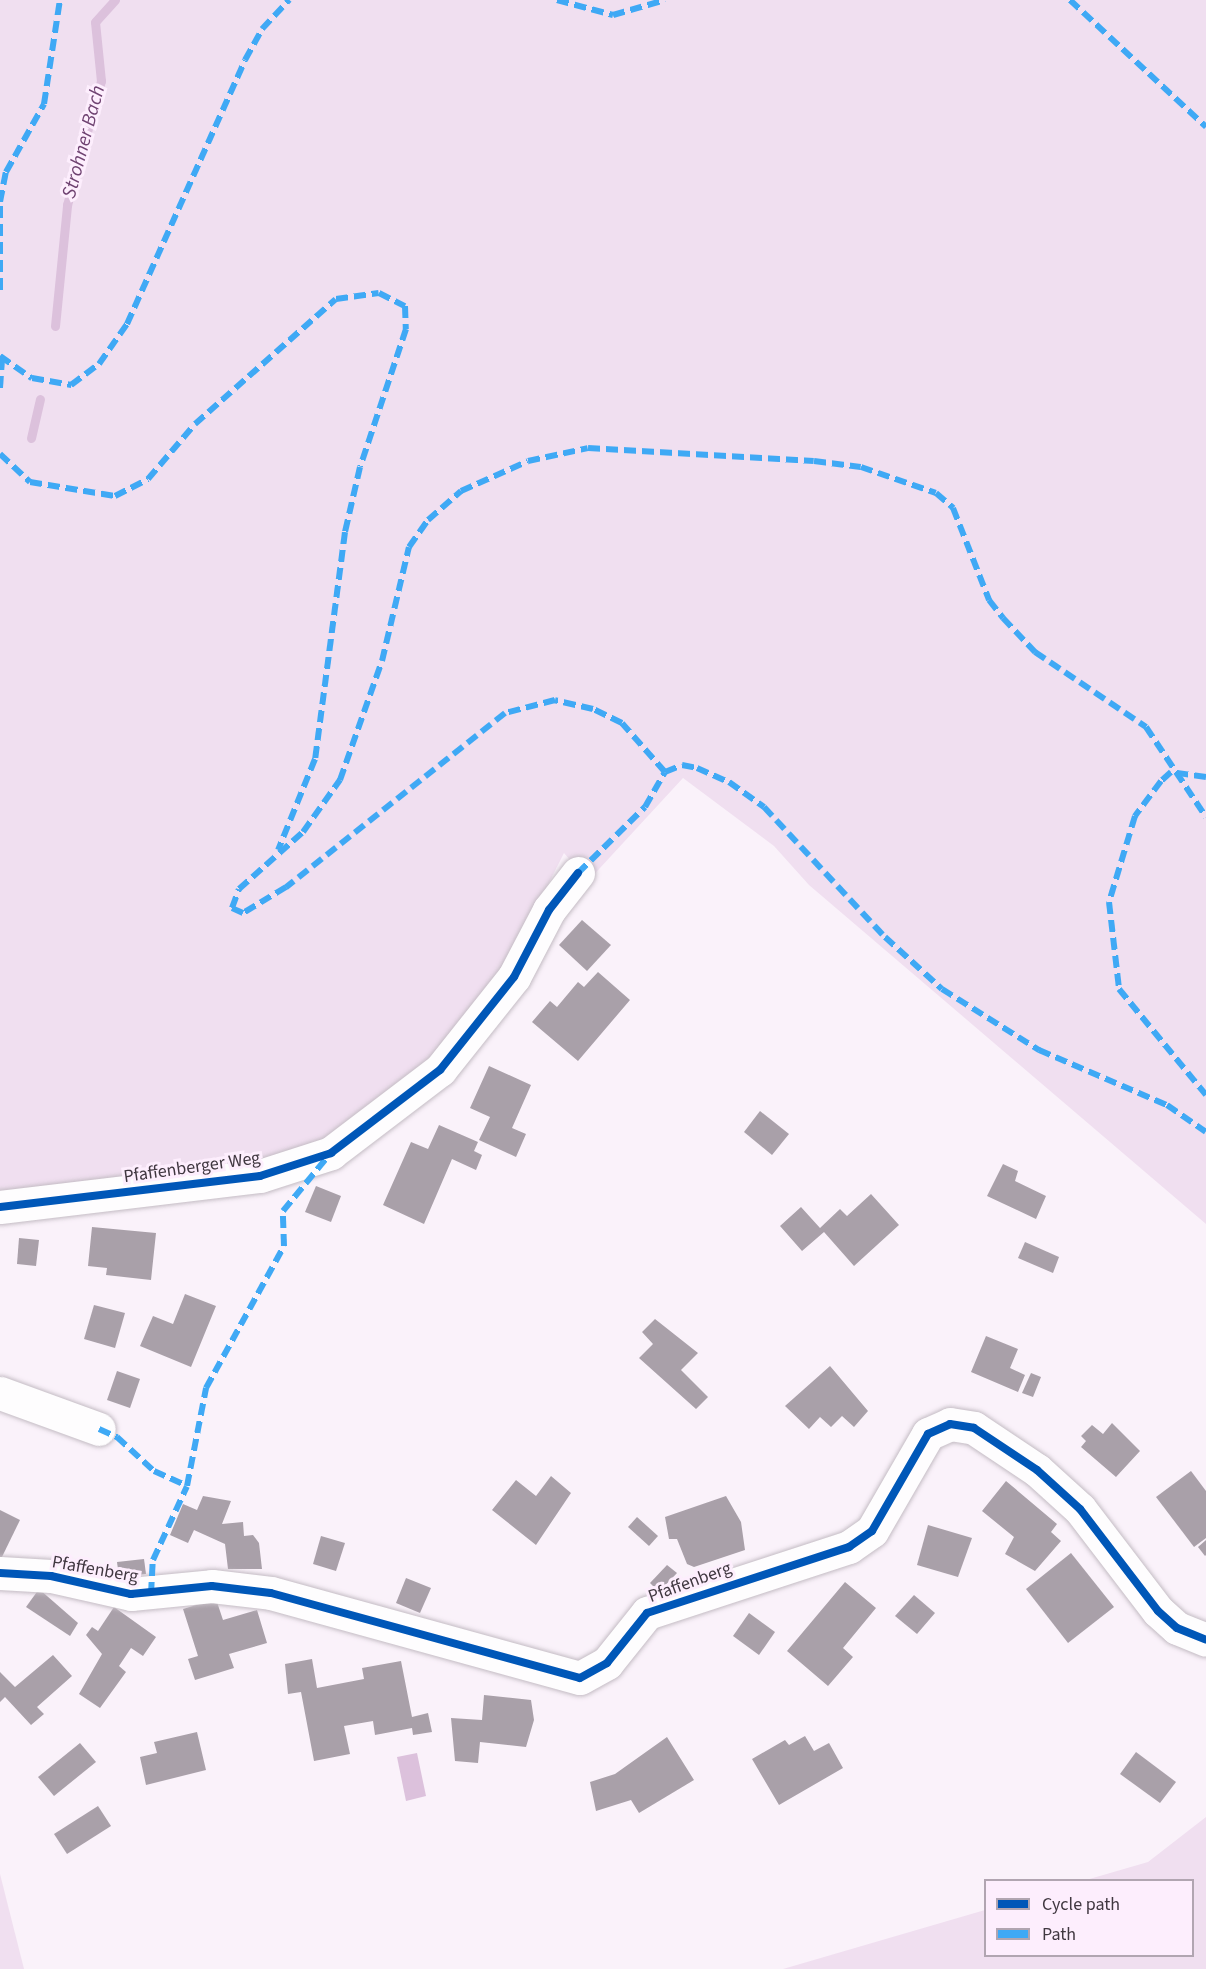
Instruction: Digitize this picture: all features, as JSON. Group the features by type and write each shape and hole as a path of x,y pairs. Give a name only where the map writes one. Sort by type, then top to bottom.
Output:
{"street":[{"name":"Pfaffenberger Weg","path":"0,1207 260,1176 331,1153 440,1070 497,1002 549,910 578,873"},
{"path":"0,1393 99,1429"},
{"name":"Pfaffenberg","path":"0,1573 51,1576 131,1594 212,1586 271,1593 580,1678 607,1662 647,1613 849,1547 872,1531 928,1434 950,1424 974,1428 1037,1470 1080,1509 1158,1611 1177,1628 1206,1640"}],"shaded area":[{"path":"0,0 1206,0 1206,1224 809,885 774,846 683,778 588,881 564,853 504,972 426,1071 320,1149 177,1178 0,1196"},
{"path":"417,1753 426,1796 406,1801 397,1757"},
{"path":"1206,1817 1206,1969 783,1969 984,1910 984,1957 1194,1957 1194,1879 1089,1879 1148,1862"},
{"path":"0,1874 24,1969 0,1969"}],"building":[{"path":"582,920 611,945 587,971 559,945"},
{"path":"598,972 630,1000 578,1061 532,1022 550,1001 557,1007 578,982 584,987"},
{"path":"489,1066 531,1085 512,1128 526,1134 516,1157 479,1140 490,1117 470,1108"},
{"path":"760,1111 789,1134 772,1155 744,1132"},
{"path":"439,1125 478,1142 474,1151 482,1155 476,1170 452,1159 424,1224 383,1205 411,1142 428,1149"},
{"path":"1003,1164 1018,1171 1015,1181 1046,1196 1036,1219 987,1196"},
{"path":"316,1186 341,1196 331,1222 305,1212"},
{"path":"871,1194 899,1225 854,1266 824,1232 802,1251 780,1226 801,1207 820,1228 840,1209 847,1216"},
{"path":"92,1227 156,1233 151,1280 106,1275 107,1268 88,1266"},
{"path":"19,1238 39,1240 36,1266 17,1264"},
{"path":"1025,1242 1059,1257 1053,1273 1018,1258"},
{"path":"185,1294 216,1306 191,1367 140,1346 153,1316 173,1324"},
{"path":"94,1305 125,1313 115,1348 84,1339"},
{"path":"655,1319 698,1353 681,1370 708,1397 696,1409 639,1358 653,1344 642,1332"},
{"path":"986,1336 1018,1349 1010,1368 1025,1375 1018,1392 971,1372"},
{"path":"830,1366 868,1411 854,1427 842,1416 831,1427 820,1417 809,1429 785,1406"},
{"path":"117,1371 140,1379 130,1408 107,1400"},
{"path":"1031,1373 1041,1377 1033,1397 1022,1393"},
{"path":"1112,1423 1140,1451 1116,1477 1081,1447 1086,1441 1081,1436 1092,1425 1103,1434"},
{"path":"1191,1471 1206,1491 1206,1538 1194,1547 1156,1497"},
{"path":"551,1476 571,1493 536,1545 492,1510 516,1480 536,1496"},
{"path":"1006,1481 1057,1524 1051,1532 1061,1541 1035,1571 1005,1554 1014,1537 982,1511"},
{"path":"203,1496 231,1501 222,1524 243,1522 244,1536 253,1535 259,1543 262,1569 228,1569 225,1544 194,1530 188,1543 170,1535 183,1504 197,1510"},
{"path":"726,1496 741,1522 745,1550 694,1567 687,1564 677,1539 669,1539 665,1517"},
{"path":"0,1510 20,1520 0,1561"},
{"path":"637,1517 658,1536 649,1546 628,1527"},
{"path":"928,1525 972,1538 958,1577 917,1565"},
{"path":"321,1536 345,1543 336,1571 313,1564"},
{"path":"1206,1540 1206,1555 1205,1556 1198,1547"},
{"path":"1071,1553 1114,1607 1068,1643 1026,1589"},
{"path":"144,1559 146,1574 119,1577 117,1562"},
{"path":"667,1565 677,1573 659,1592 650,1583"},
{"path":"406,1578 431,1588 420,1613 396,1603"},
{"path":"845,1582 876,1608 843,1648 853,1657 828,1686 787,1651"},
{"path":"39,1589 78,1623 70,1636 26,1607"},
{"path":"914,1595 935,1613 917,1634 895,1616"},
{"path":"216,1599 223,1620 257,1610 267,1643 229,1654 234,1668 195,1680 188,1659 198,1656 183,1609"},
{"path":"114,1607 156,1637 143,1656 131,1648 119,1666 126,1672 100,1708 79,1694 102,1654 86,1635 92,1627 98,1631"},
{"path":"749,1613 775,1632 759,1655 733,1636"},
{"path":"53,1655 72,1676 37,1707 44,1714 31,1725 5,1697 0,1702 0,1672 15,1687"},
{"path":"312,1659 317,1688 364,1679 362,1668 401,1661 412,1717 428,1713 432,1732 413,1735 412,1728 375,1735 373,1721 344,1726 350,1754 314,1761 301,1692 288,1694 285,1664"},
{"path":"484,1695 531,1700 534,1720 526,1747 480,1742 478,1763 455,1761 451,1718 482,1720"},
{"path":"197,1732 206,1770 146,1785 140,1757 157,1753 154,1742"},
{"path":"805,1736 814,1751 829,1743 843,1768 779,1805 752,1759 785,1740 789,1745"},
{"path":"667,1737 694,1780 639,1813 631,1800 596,1811 590,1782 615,1774"},
{"path":"80,1743 96,1762 54,1796 38,1777"},
{"path":"1136,1752 1176,1782 1160,1803 1120,1774"},
{"path":"98,1806 111,1826 67,1854 54,1834"}],"waterway":[{"name":"Strohner Bach","path":"55,326 67,205 101,81 95,22 115,0"},
{"name":"Strohner Bach","path":"31,438 40,399"}],"marked path":[{"path":"0,202 6,172 44,104 60,0"},
{"path":"0,356 32,378 71,385 99,364 127,324 245,60 262,29 289,0"},
{"path":"557,0 613,15 665,0"},
{"path":"1070,0 1206,127"},
{"path":"0,206 0,293"},
{"path":"0,454 30,482 115,496 148,479 195,424 336,299 379,293 405,306 406,329 360,467 345,532 315,759 278,850"},
{"path":"0,388 2,356"},
{"path":"665,772 622,723 593,709 555,700 505,713 286,887 243,913 232,908 239,889 303,832 340,780 382,661 409,547 428,520 461,491 528,461 588,448 814,461 861,467 936,493 953,508 989,600 1003,618 1035,652 1146,727 1206,817"},
{"path":"578,873 645,807 665,772 682,765 697,768 729,782 764,807 885,937 942,989 1039,1050 1167,1105 1206,1132"},
{"path":"1206,777 1171,772 1161,781 1135,816 1109,902 1119,989 1206,1095"},
{"path":"151,1594 153,1560 187,1486 206,1388 284,1246 283,1211 329,1155"},
{"path":"99,1429 117,1437 154,1471 187,1486"}],"cycle path":[{"path":"0,1207 260,1176 331,1153 440,1070 514,977 549,910 578,873"},
{"path":"0,1573 51,1576 131,1594 212,1586 271,1593 580,1678 607,1663 647,1613 849,1547 872,1531 928,1434 950,1424 974,1428 1037,1470 1080,1509 1158,1611 1177,1628 1206,1640"}]}
